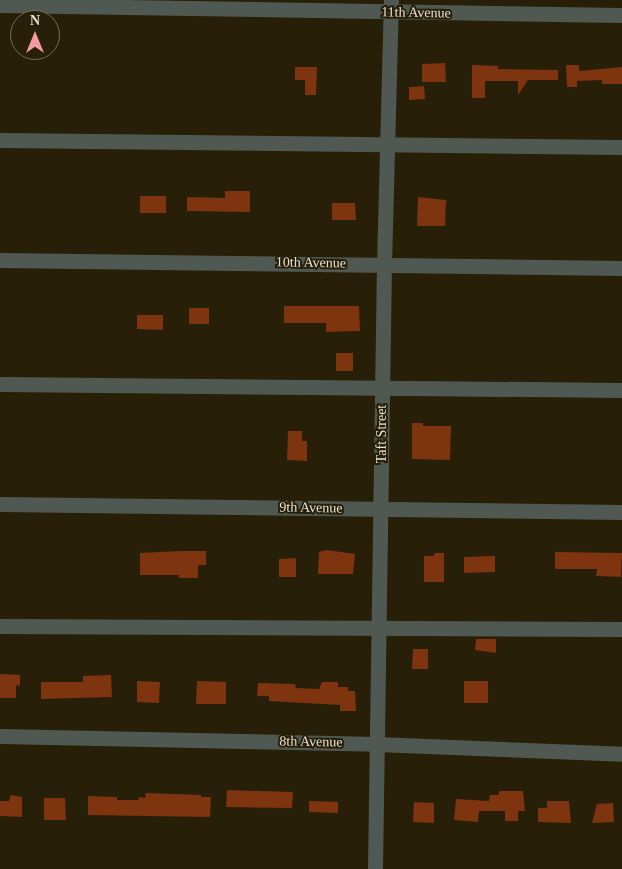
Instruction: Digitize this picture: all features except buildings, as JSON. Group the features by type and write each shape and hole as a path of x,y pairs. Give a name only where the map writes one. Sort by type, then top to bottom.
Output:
{"street":[{"name":"11th Avenue","path":"0,5 390,6 622,15"},
{"name":"Taft Street","path":"375,869 390,6"},
{"path":"0,140 387,146 622,147"},
{"name":"10th Avenue","path":"0,260 622,268"},
{"path":"0,384 383,386 622,390"},
{"name":"9th Avenue","path":"0,504 382,511 622,512"},
{"path":"0,626 622,629"},
{"name":"8th Avenue","path":"0,736 376,744 622,754"}]}
